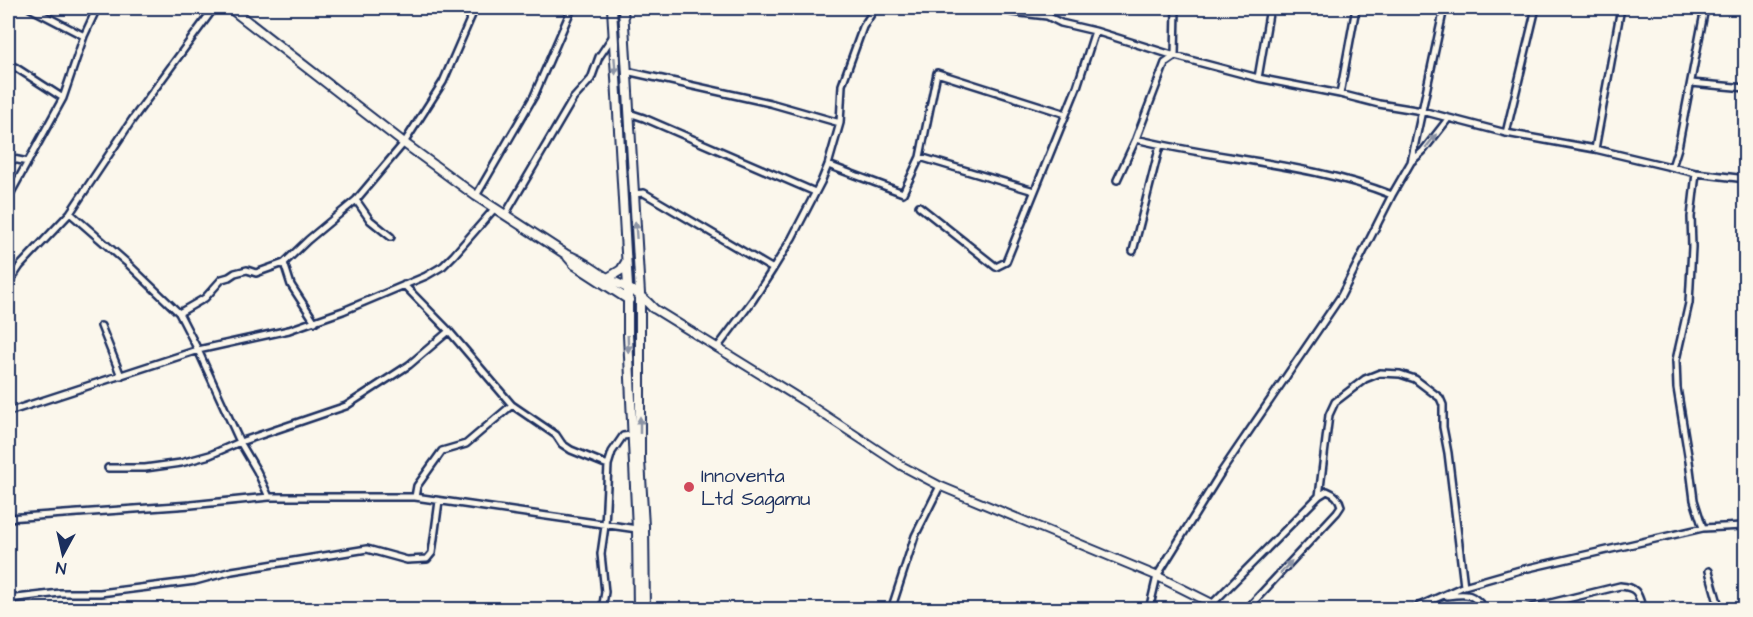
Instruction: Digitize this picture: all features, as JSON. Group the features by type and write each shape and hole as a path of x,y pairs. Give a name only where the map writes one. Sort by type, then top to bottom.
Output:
{"main road":[{"path":"230,8 476,196 567,255 575,265 609,282 628,287 640,294 653,308"},
{"path":"612,8 628,287 638,609"},
{"path":"623,8 640,294 640,461 644,526 645,609"},
{"path":"609,282 626,262"},
{"path":"609,282 628,299 640,306 653,308"},
{"path":"609,282 628,315"}],"street":[{"path":"30,8 84,36"},
{"path":"8,198 63,98 84,36 97,8"},
{"path":"8,284 20,266 70,213 132,120 214,8"},
{"path":"179,314 204,298 222,279 247,270 256,273 284,263 356,200 404,143 443,82 474,10 466,8"},
{"path":"476,196 534,96 572,8"},
{"path":"717,348 753,300 792,238 828,165 840,123 843,85 864,27 875,8"},
{"path":"998,8 1047,16 1061,23 1258,78 1422,111 1506,133 1595,149 1696,174 1746,179"},
{"path":"1175,56 1176,8"},
{"path":"1258,78 1270,8"},
{"path":"1340,94 1356,8"},
{"path":"1411,162 1444,8"},
{"path":"1506,133 1536,8"},
{"path":"1595,149 1621,8"},
{"path":"1672,167 1678,148 1705,8"},
{"path":"919,206 996,267 1006,262 1077,87 1095,31"},
{"path":"505,215 573,99 591,79 599,57 613,36"},
{"path":"1117,180 1136,139 1165,63 1175,56"},
{"path":"8,64 63,98"},
{"path":"626,71 770,103 840,123"},
{"path":"828,165 903,193 920,157 938,73 1066,114"},
{"path":"1690,83 1746,88"},
{"path":"629,113 815,192"},
{"path":"1149,609 1157,576 1222,471 1341,296 1411,162 1423,151 1448,119"},
{"path":"1136,139 1296,169 1372,187 1392,195"},
{"path":"1133,251 1160,145"},
{"path":"920,157 1035,191"},
{"path":"8,158 28,162"},
{"path":"1696,174 1691,217 1692,265 1689,303 1676,360 1677,388 1694,500 1703,528"},
{"path":"633,194 644,193 773,269"},
{"path":"356,200 370,220 391,237"},
{"path":"8,412 198,350 315,322 404,285 443,266 495,208"},
{"path":"70,213 126,262 179,314 269,497"},
{"path":"284,263 291,285 315,322"},
{"path":"404,285 449,331 512,405 556,435 562,444 571,450 608,465"},
{"path":"653,308 802,400 902,466 940,486 1157,576 1225,609"},
{"path":"100,326 121,376"},
{"path":"108,468 145,468 181,463 210,455 240,442 346,406 409,365 449,331"},
{"path":"1319,496 1329,415 1335,402 1365,379 1380,373 1400,374 1415,379 1440,398 1443,405 1443,427 1464,586"},
{"path":"415,497 417,486 442,451 466,444 512,405"},
{"path":"602,609 605,592 601,554 608,465 612,452 623,436 632,435"},
{"path":"891,609 915,536 940,486"},
{"path":"1213,603 1319,496 1327,491 1333,493 1339,499 1341,506 1337,512 1246,609"},
{"path":"8,518 269,497 415,497 637,529"},
{"path":"8,599 60,593 100,593 195,581 232,571 367,549 407,560 427,559 432,554 439,501"},
{"path":"1410,609 1464,586 1520,570 1703,528 1743,526"},
{"path":"1708,571 1720,609"},
{"path":"1522,609 1620,586 1631,586 1637,591 1643,609"},
{"path":"1439,596 1464,594 1471,596 1486,609"}],"place":[{"name":"Innoventa Ltd Sagamu","path":"689,487"}]}
